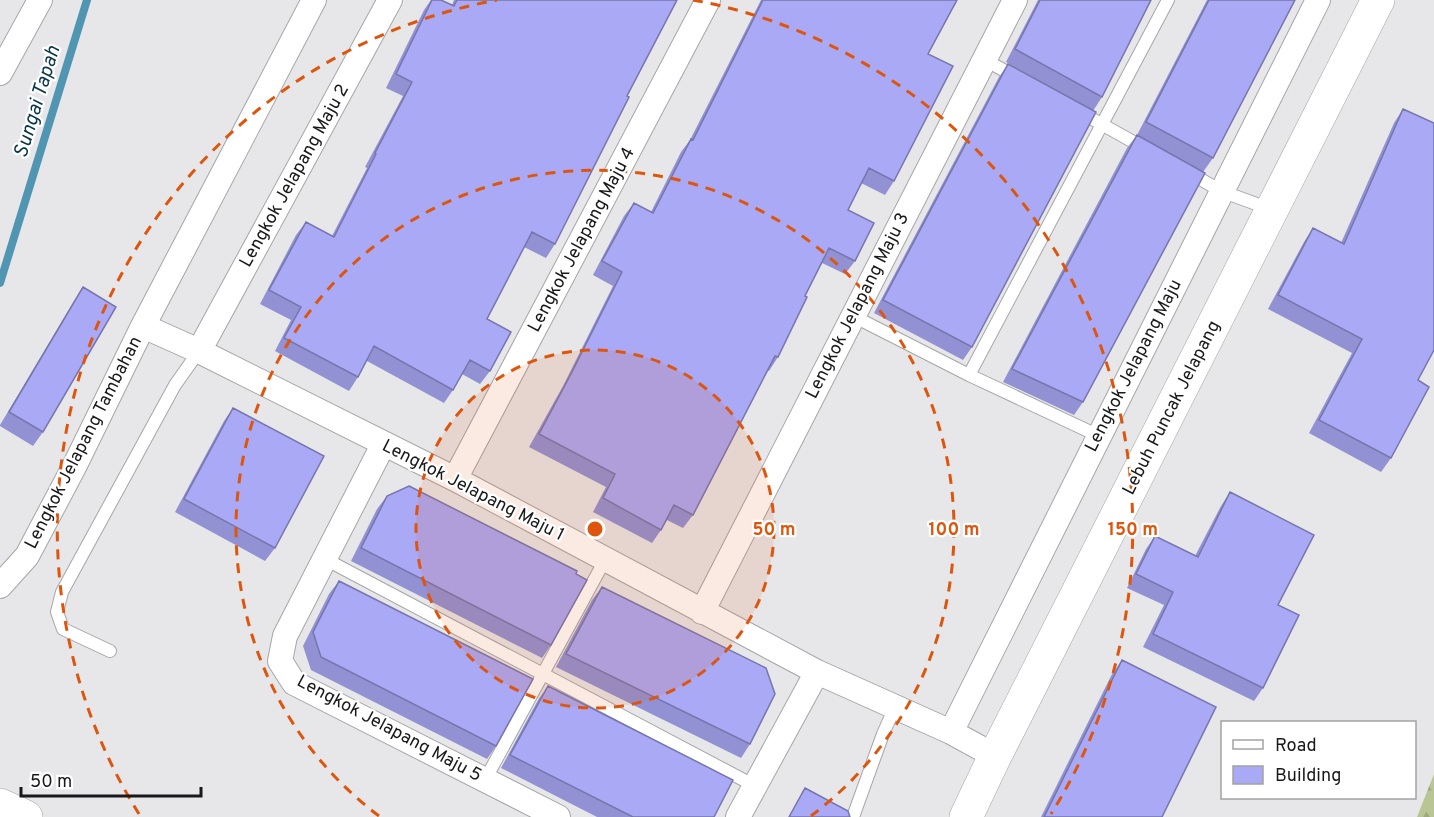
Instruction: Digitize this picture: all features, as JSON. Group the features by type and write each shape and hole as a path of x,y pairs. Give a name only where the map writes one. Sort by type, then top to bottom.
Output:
{"main road":[{"name":"Lebuh Puncak Jelapang","path":"966,817 1378,0"},
{"path":"0,805 26,817"}],"street":[{"path":"0,73 40,0"},
{"name":"Lengkok Jelapang Tambahan","path":"0,586 27,556 74,467 143,326 314,0"},
{"name":"Lengkok Jelapang Maju 2","path":"199,351 390,0"},
{"name":"Lengkok Jelapang Maju 4","path":"455,479 708,0"},
{"name":"Lengkok Jelapang Maju 3","path":"702,612 1016,0"},
{"name":"Lengkok Jelapang Maju","path":"951,732 1318,0"},
{"name":"Lengkok Jelapang Maju 1","path":"143,326 199,351 455,479 817,672 951,732 995,756"},
{"name":"Lengkok Jelapang Maju 5","path":"383,444 285,636 280,661 294,683 558,817"},
{"path":"738,817 817,672"}],"lane":[{"path":"969,375 1168,0"},
{"path":"985,60 1033,86"},
{"path":"1062,103 1161,158"},
{"path":"1181,169 1221,191 1272,210"},
{"path":"853,316 969,375 1099,436"},
{"path":"110,651 63,629 57,612 62,592 175,385 199,351"},
{"path":"325,559 755,786"},
{"path":"485,780 605,560"},
{"path":"854,817 883,734 896,707"}],"green space":[{"path":"1434,774 1434,817 1417,817"}],"building":[{"path":"432,0 441,0 454,6 457,0 677,0 555,244 532,232 487,319 511,332 490,371 470,360 453,390 374,346 358,377 284,338 301,307 269,290 306,222 334,237 412,82 396,74"},
{"path":"763,0 957,0 928,54 953,66 894,181 869,168 848,210 874,223 855,261 829,248 778,357 775,356 693,515 674,505 661,530 603,498 615,474 539,434 622,272 602,261 634,203 653,213 691,139 693,140"},
{"path":"1040,0 1151,0 1102,97 1015,49"},
{"path":"1209,0 1295,0 1213,158 1146,122"},
{"path":"1008,64 1096,112 972,347 883,300"},
{"path":"1403,109 1434,123 1434,350 1418,380 1429,387 1391,458 1319,420 1362,339 1278,295 1313,228 1344,244"},
{"path":"1137,135 1205,173 1083,402 1012,369"},
{"path":"83,287 116,307 43,432 9,412"},
{"path":"233,408 324,456 275,548 184,499"},
{"path":"409,486 577,571 576,574 587,580 551,645 361,548 387,496"},
{"path":"1230,492 1314,535 1278,605 1299,615 1263,688 1153,634 1173,592 1136,574 1155,536 1198,557"},
{"path":"339,581 533,679 496,746 321,657 313,632"},
{"path":"602,587 766,668 775,694 750,744 566,654"},
{"path":"1122,660 1216,707 1162,817 1044,817"},
{"path":"548,686 733,780 714,817 633,817 510,755"},
{"path":"805,788 848,811 850,817 789,817"}],"waterway":[{"name":"Sungai Tapah","path":"0,283 87,0"}]}
